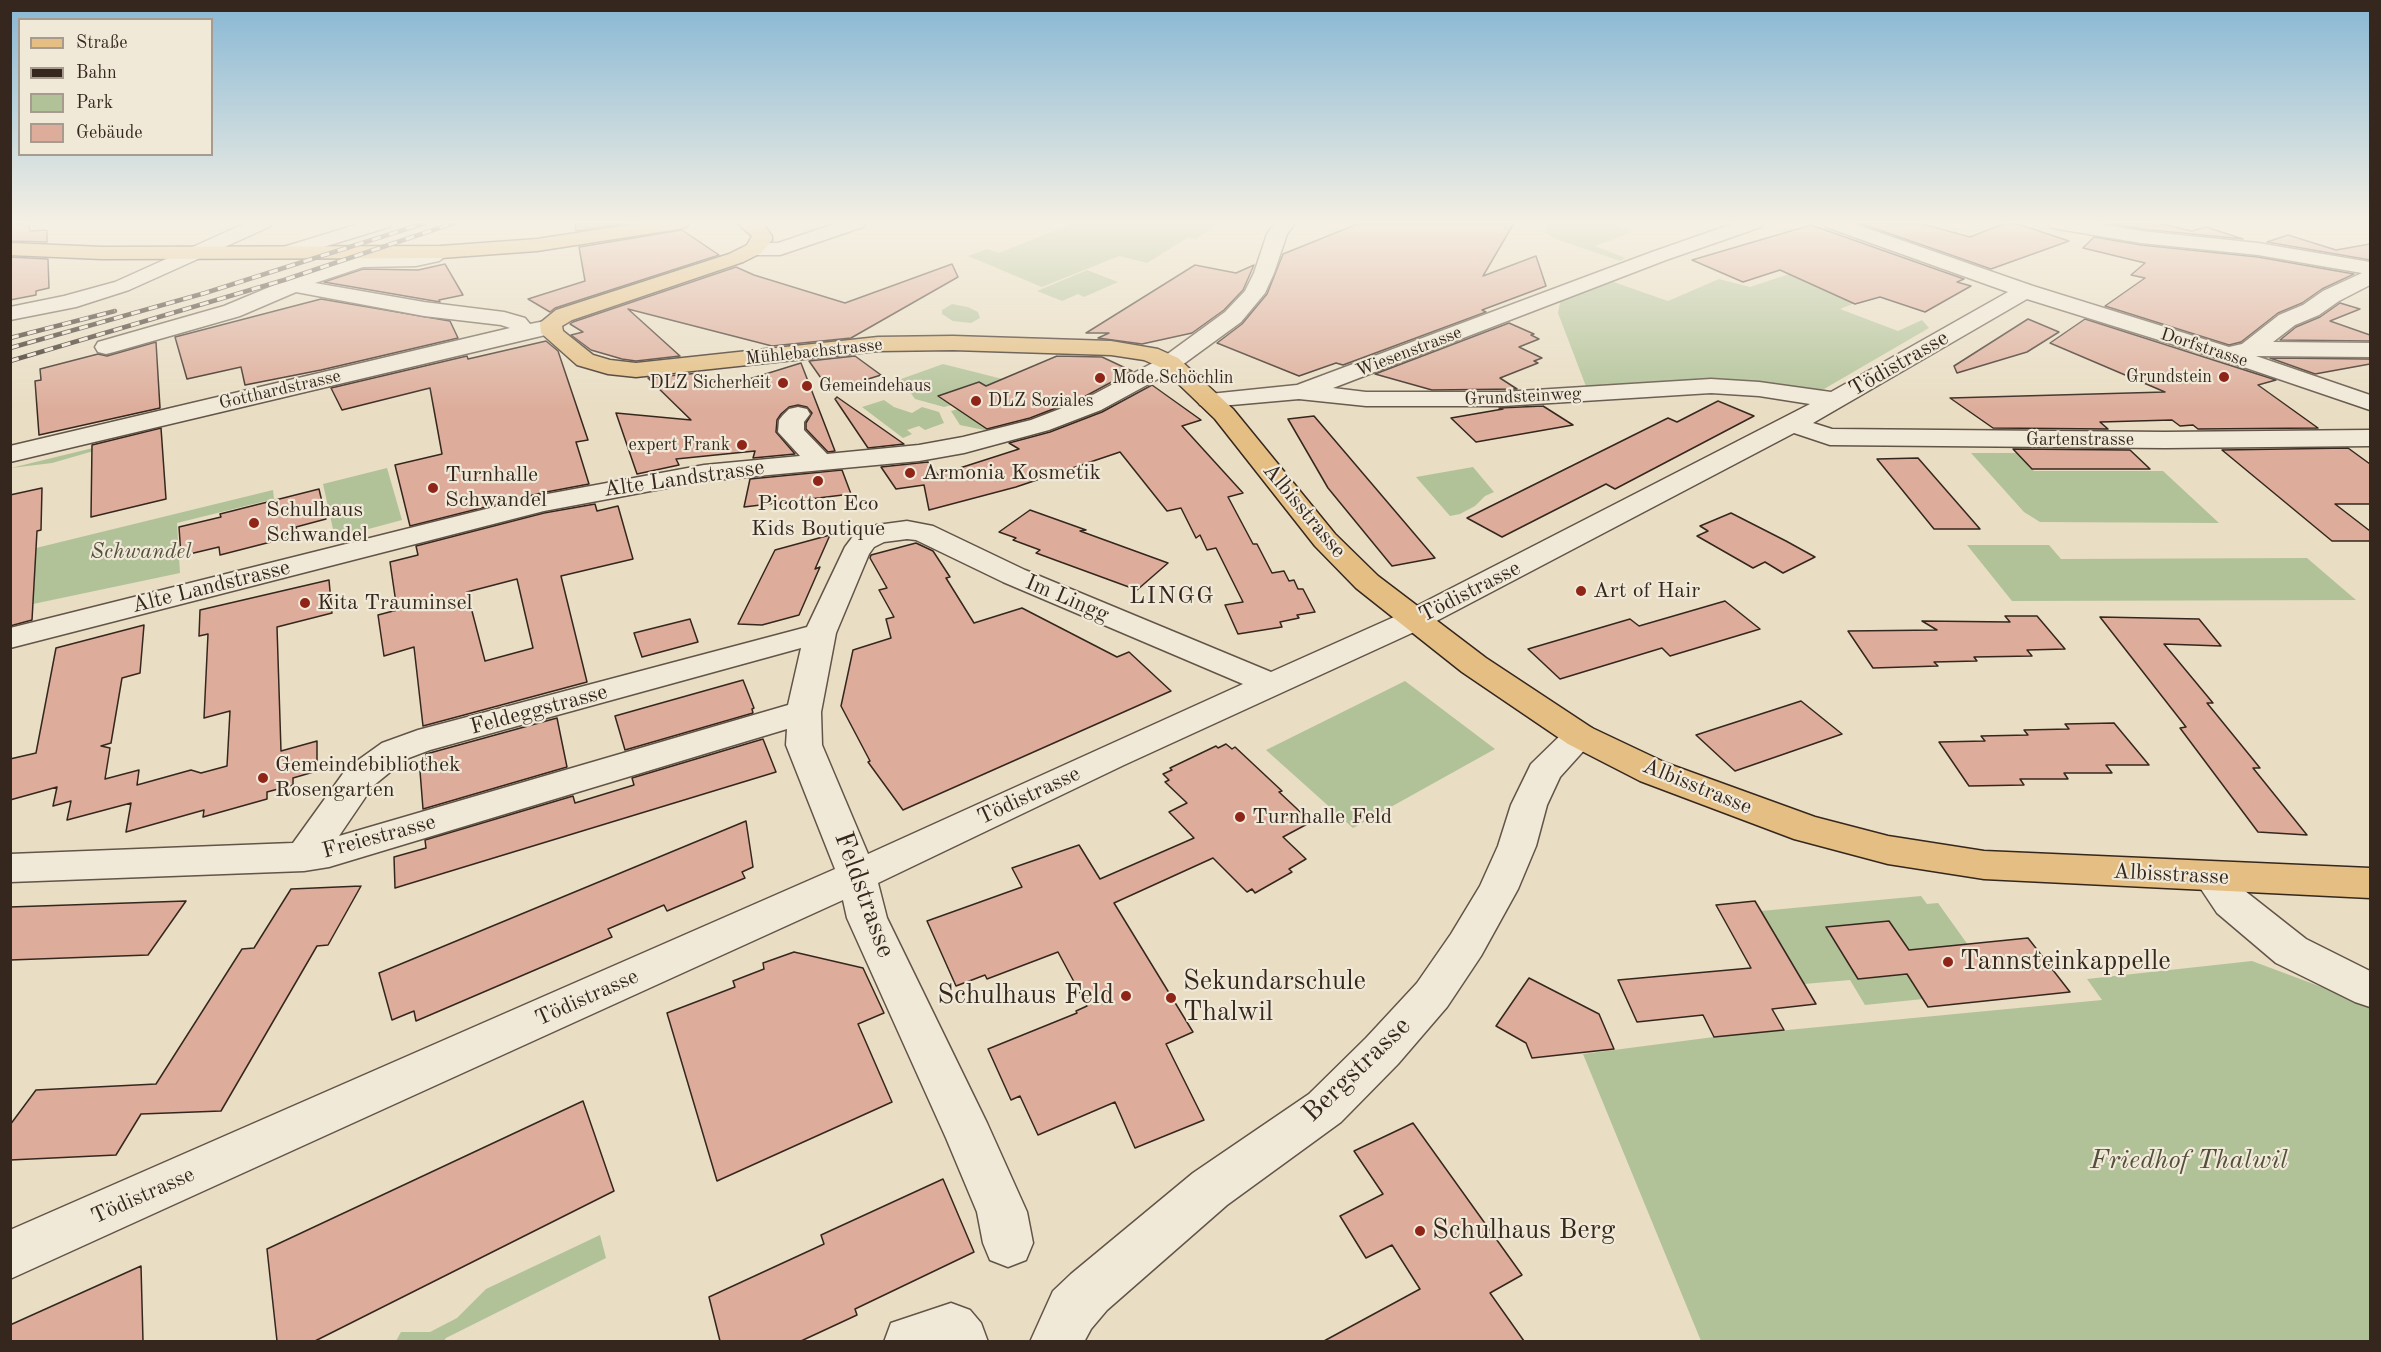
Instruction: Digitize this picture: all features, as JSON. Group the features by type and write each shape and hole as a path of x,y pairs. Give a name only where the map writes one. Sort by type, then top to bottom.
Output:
{"main road":[{"path":"550,327 551,323 564,315 651,286"},
{"name":"Mühlebachstrasse","path":"550,327 561,342 585,360 609,367 636,370 819,350 924,343 1117,348 1150,354 1170,363"},
{"name":"Albisstrasse","path":"1170,363 1224,414 1325,540 1367,582 1474,665 1580,736 1653,772 1807,829 1888,850 1984,865 2370,883"}],"street":[{"path":"10,314 121,286"},
{"path":"106,347 232,311 291,286"},
{"path":"300,286 424,309 504,319 517,324 524,331"},
{"name":"Alte Landstrasse","path":"10,638 542,503 644,482 704,473 880,458 964,445 1040,424 1092,405 1170,363 1233,317 1247,302 1256,286"},
{"name":"Wiesenstrasse","path":"1299,392 1579,286"},
{"name":"Dorfstrasse","path":"2011,286 2228,354 2370,403"},
{"path":"2250,349 2287,320 2311,310 2331,296 2351,286"},
{"name":"Tödistrasse","path":"10,1255 857,876 1414,620 1792,424 2025,291"},
{"name":"Gotthardstrasse","path":"10,454 524,331 550,327"},
{"path":"2228,354 2250,349 2370,350"},
{"path":"2301,380 2336,410 2370,431"},
{"name":"Grundsteinweg","path":"1209,400 1299,392 1366,399 1439,401 1515,399 1711,386 1759,389 1836,400"},
{"path":"2370,403 2361,414 2370,431"},
{"path":"798,414 792,420 791,432 821,463"},
{"name":"Gartenstrasse","path":"1792,424 1830,437 2165,440 2370,438"},
{"name":"Im Lingg","path":"864,541 891,530 922,532 1014,576 1271,684"},
{"name":"Feldstrasse","path":"864,541 855,553 820,633 804,712 804,745 857,876 867,918 1002,1212 1008,1242"},
{"name":"Feldeggstrasse","path":"304,857 360,777 394,751 418,742 820,633"},
{"name":"Freiestrasse","path":"10,868 304,857 356,846 804,712"},
{"name":"Bergstrasse","path":"1056,1341 1072,1310 1142,1244 1210,1188 1325,1108 1382,1051 1432,995 1466,945 1498,889 1517,846 1529,805 1544,773 1580,736"},
{"path":"2213,877 2231,902 2291,951 2370,990"}],"green space":[{"path":"1049,286 1109,286 1084,297 1078,294 1062,301 1037,291"},
{"path":"1594,286 1625,286 1668,301 1703,286 1822,286 1855,303 1840,309 1898,331 1922,320 1929,328 1824,389 1587,389 1558,313 1560,302"},
{"path":"952,304 968,307 978,312 980,318 971,323 953,321 942,314 942,310"},
{"path":"943,364 1046,390 1075,403 989,431 960,425 951,411 958,409 952,405 944,407 915,399 901,379"},
{"path":"884,400 894,407 912,413 922,407 939,412 944,423 925,430 919,426 907,430 912,434 903,438 862,407"},
{"path":"118,444 52,463 11,468 97,447"},
{"path":"1971,453 2017,453 2034,471 2163,471 2219,523 2040,522 2024,512"},
{"path":"1473,467 1494,492 1485,496 1475,506 1460,514 1450,516 1416,477"},
{"path":"387,468 402,520 335,538 323,484"},
{"name":"Schwandel","path":"273,490 274,499 177,523 180,573 33,604 36,548"},
{"path":"1967,545 2049,545 2061,559 2307,558 2356,600 2012,601"},
{"path":"1405,681 1495,749 1353,828 1266,750"},
{"path":"1921,896 1927,904 1938,903 1968,945 1909,950 1889,921 1827,927 1858,979 1907,974 1923,999 1865,1005 1850,980 1804,984 1761,911"},
{"name":"Friedhof Thalwil","path":"2252,961 2370,1005 2370,1341 1701,1341 1583,1054 1714,1037 2102,1000 2087,979"},
{"path":"600,1235 606,1258 444,1341 396,1341 401,1332 430,1332 457,1318 486,1289"}],"building":[{"path":"10,286 49,286 49,288 36,291 36,295 10,300"},
{"path":"348,286 458,286 463,295 439,300 440,302"},
{"path":"569,286 623,286 555,308 550,312 528,299"},
{"path":"679,286 790,286 845,303 891,286 942,286 851,338 772,346 628,309 680,356 636,361 622,359 591,350 571,335 583,332 570,324 573,322"},
{"path":"1161,286 1245,286 1224,310 1192,333 1142,344 1098,338 1109,333 1086,333"},
{"path":"1270,286 1546,286 1482,310 1486,312 1343,365 1336,363 1299,376 1217,343 1242,324 1267,294"},
{"path":"1816,286 1971,286 1925,312 1880,297 1855,304"},
{"path":"2133,286 2328,286 2302,303 2278,313 2241,342 2229,345 2105,306"},
{"path":"321,299 450,321 458,338 245,385 241,367 187,379 175,337"},
{"path":"2340,303 2360,309 2330,321 2370,335 2370,341 2280,340 2296,327 2320,317"},
{"path":"2028,319 2059,332 2027,352 1957,373 1954,366"},
{"path":"2085,319 2276,380 2258,385 2318,428 2198,429 2193,425 2180,426 2172,420 2100,422 2108,429 1993,428 1950,398 2165,392 2050,343"},
{"path":"1509,323 1534,334 1531,335 1539,339 1519,347 1542,358 1534,361 1538,363 1500,378 1517,389 1432,390 1375,374"},
{"path":"546,341 558,351 588,440 576,442 589,484 541,493 410,526 395,465 442,454 430,388 342,410 331,388 467,356 468,359"},
{"path":"156,342 160,408 39,435 35,381 41,380 40,369 98,354 107,356"},
{"path":"855,356 881,375 830,391 809,361"},
{"path":"1057,356 1102,357 1132,371 1082,398 1030,418 987,429 938,396 979,382 986,386"},
{"path":"2270,358 2370,359 2370,364 2315,374"},
{"path":"801,363 835,451 828,452 806,429 806,423 812,413 807,407 798,405 789,407 781,414 777,420 776,432 795,454 753,458 755,451 676,459 679,465 637,474 616,413 691,420 648,378 699,373 717,389"},
{"path":"1152,385 1201,420 1182,426 1243,493 1228,497 1253,544 1257,544 1272,573 1284,571 1289,581 1294,580 1298,589 1303,589 1315,612 1297,615 1299,618 1280,622 1282,627 1238,634 1225,605 1243,602 1216,548 1207,550 1200,535 1196,538 1181,508 1167,511 1120,452 1016,487 929,510 924,485 896,489 881,467 928,462 938,475 1019,449 1009,443 1050,432 1102,412"},
{"path":"837,397 904,444 868,448 835,399"},
{"path":"1718,401 1754,416 1615,489 1606,484 1502,537 1467,518 1668,418 1677,422"},
{"path":"1543,406 1573,425 1476,442 1451,418 1503,409 1499,408"},
{"path":"1314,416 1435,558 1392,566 1328,488 1288,419"},
{"path":"161,428 166,499 91,517 92,445"},
{"path":"2348,448 2370,464 2370,504 2335,504 2370,531 2370,541 2332,541 2222,450"},
{"path":"2013,449 2130,450 2150,469 2032,469"},
{"path":"1918,458 1980,529 1934,529 1877,459"},
{"path":"842,470 851,494 744,507 750,479"},
{"path":"42,488 41,530 37,531 32,620 10,626 10,495"},
{"name":"Schulhaus Schwandel","path":"319,489 326,519 296,527 298,535 220,555 219,547 181,556 179,527 221,517 220,514"},
{"path":"595,504 597,511 618,506 633,559 561,576 587,682 423,726 414,647 384,656 378,615 397,610 390,562 418,555 416,546 544,513","holes":["517,579 533,648 485,661 467,592"]},
{"path":"1030,510 1168,563 1137,590 1036,553 1040,550 999,532"},
{"path":"1731,513 1815,557 1783,573 1765,562 1753,568 1697,536 1708,531 1700,526"},
{"path":"830,535 815,569 820,567 799,615 762,625 738,624 775,550"},
{"path":"916,543 933,551 950,577 946,578 974,623 1022,608 1117,657 1129,652 1171,691 903,810 868,762 870,761 841,706 853,650 891,638 886,619 894,617 879,590 887,588 870,558 871,555"},
{"path":"329,580 332,613 277,627 281,751 317,741 317,771 293,778 293,785 267,792 267,799 203,817 204,810 126,832 131,803 67,820 71,801 53,806 57,787 10,800 10,759 36,753 56,648 144,625 140,673 122,678 111,743 101,746 110,748 105,779 139,770 137,785 191,770 201,773 227,766 230,711 204,718 208,634 199,636 200,610"},
{"path":"1725,601 1760,629 1670,656 1662,648 1560,679 1528,649 1630,619 1639,626"},
{"path":"2005,616 2037,616 2065,649 2027,650 2032,656 1974,657 1977,661 1934,662 1938,666 1873,668 1848,631 1937,630 1922,621 2010,622"},
{"path":"2100,617 2199,619 2221,646 2164,644 2213,703 2207,703 2260,768 2253,768 2307,835 2258,832 2180,728 2186,727"},
{"path":"690,619 698,642 642,657 634,633"},
{"path":"743,680 754,708 753,713 625,750 615,716"},
{"path":"1801,701 1842,734 1735,771 1696,735"},
{"path":"557,718 567,767 423,809 420,771 427,769 426,754"},
{"path":"2114,723 2149,765 2106,765 2112,773 2064,773 2068,779 2020,779 2024,785 1969,786 1939,742 1985,741 1981,736 2028,735 2024,730 2069,729 2065,724"},
{"path":"763,739 776,772 395,888 394,857 426,848 425,840 573,796 575,803 634,785 632,778"},
{"name":"Schulhaus Feld","path":"1226,744 1232,749 1235,747 1311,822 1283,837 1306,859 1289,869 1292,872 1255,893 1252,889 1247,892 1213,858 1114,903 1193,1032 1166,1044 1204,1120 1135,1148 1115,1102 1038,1135 1020,1096 1011,1100 988,1049 1077,1013 1076,1011 1087,1006 1058,952 987,979 985,975 956,986 927,921 1022,887 1012,868 1079,845 1100,879 1194,838 1169,812 1187,803 1165,782 1169,780 1163,774 1172,770 1170,768 1216,746 1218,748"},
{"path":"746,821 753,867 742,872 745,878 667,911 664,905 608,929 612,937 416,1021 414,1011 392,1020 379,973"},
{"path":"361,886 328,945 317,946 221,1111 141,1114 116,1155 10,1160 10,1125 36,1090 156,1084 242,949 254,948 291,889"},
{"path":"186,901 148,955 10,960 10,907"},
{"path":"1755,901 1816,1004 1772,1009 1784,1030 1714,1037 1703,1015 1637,1022 1618,980 1751,968 1716,905"},
{"name":"Tannsteinkappelle","path":"1889,921 1909,950 2028,938 2070,992 1928,1007 1907,974 1858,979 1826,927"},
{"path":"794,952 863,968 884,1013 858,1024 892,1102 717,1181 667,1013 735,987 733,981 764,969 763,963"},
{"path":"1529,978 1599,1014 1614,1049 1532,1058 1526,1043 1496,1026"},
{"path":"583,1101 614,1191 315,1341 277,1341 267,1249"},
{"name":"Schulhaus Berg","path":"1413,1123 1522,1275 1490,1293 1524,1341 1324,1341 1420,1289 1392,1245 1366,1258 1340,1216 1383,1194 1354,1151"},
{"path":"943,1179 974,1252 855,1309 857,1315 801,1341 720,1341 709,1297 824,1244 821,1235"},
{"path":"141,1266 143,1341 10,1341 10,1325"}],"railway":[{"path":"10,348 227,286"},
{"path":"10,361 263,286"},
{"path":"10,338 115,311"}],"place":[{"name":"Grundstein","path":"2224,377"},
{"name":"Mode Schöchlin","path":"1100,378"},
{"name":"DLZ Sicherheit","path":"783,383"},
{"name":"Gemeindehaus","path":"807,386"},
{"name":"DLZ Soziales","path":"976,401"},
{"name":"expert Frank","path":"742,445"},
{"name":"Armonia Kosmetik","path":"910,473"},
{"name":"Picotton Eco Kids Boutique","path":"818,481"},
{"name":"Turnhalle Schwandel","path":"433,488"},
{"name":"Schulhaus Schwandel","path":"254,523"},
{"name":"Art of Hair","path":"1581,591"},
{"name":"Kita Trauminsel","path":"305,603"},
{"name":"Gemeindebibliothek Rosengarten","path":"263,778"},
{"name":"Turnhalle Feld","path":"1240,817"},
{"name":"Tannsteinkappelle","path":"1948,962"},
{"name":"Schulhaus Feld","path":"1126,996"},
{"name":"Sekundarschule Thalwil","path":"1171,998"},
{"name":"Schulhaus Berg","path":"1420,1231"}],"district":[{"name":"LINGG","path":"1172,597"}]}
